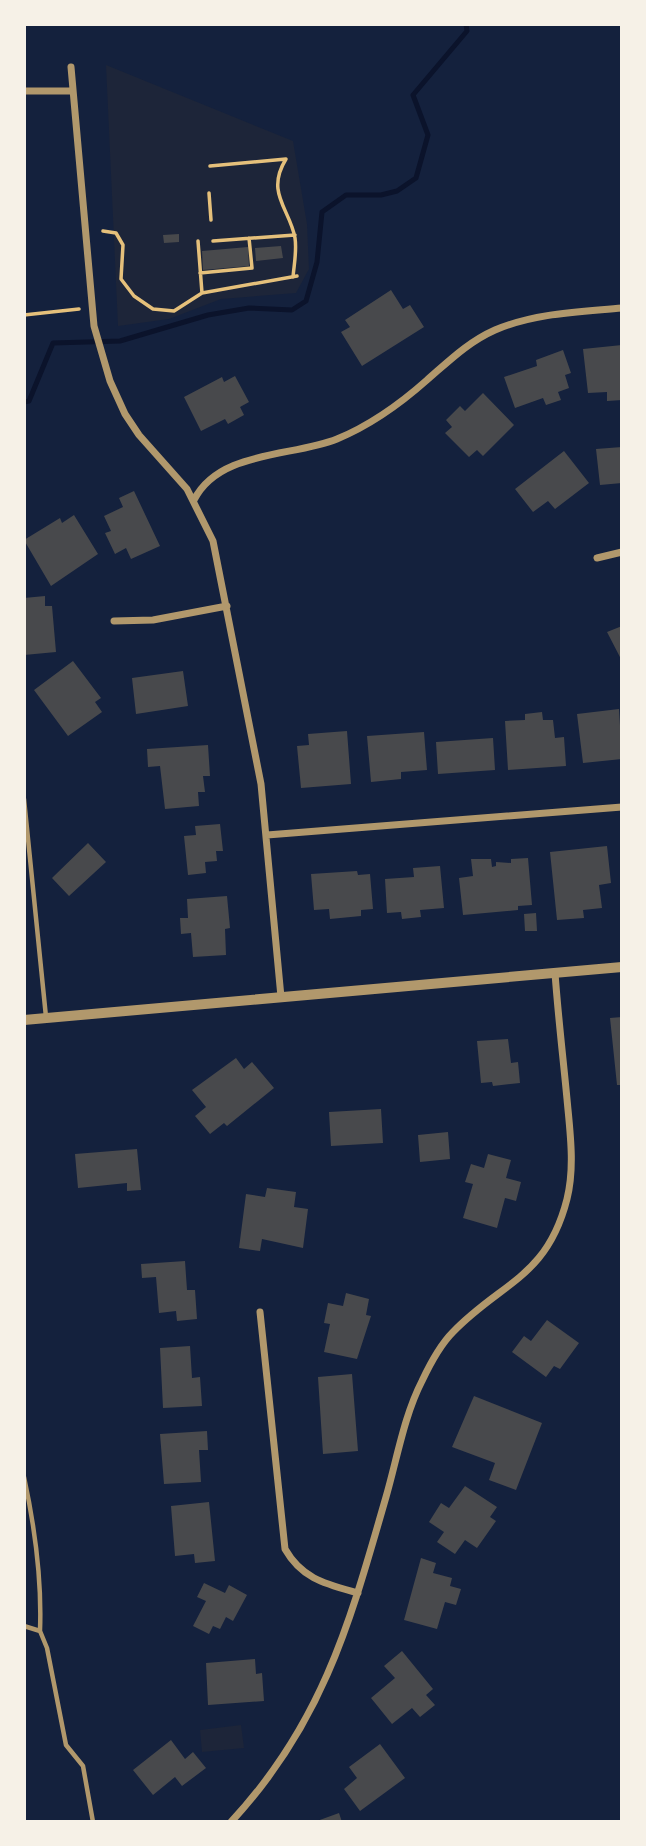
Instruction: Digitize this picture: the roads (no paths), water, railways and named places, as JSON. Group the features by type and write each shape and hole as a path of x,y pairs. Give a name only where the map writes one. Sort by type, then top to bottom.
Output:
{"street":[{"path":"71,67 94,326 110,381 125,414 194,500 213,541 252,733 267,835 281,997"},
{"path":"24,91 73,91"},
{"path":"194,500 205,485 242,463 332,441 368,424 407,396 463,348 494,330 535,317 621,307"},
{"path":"597,558 621,552"},
{"path":"114,621 153,620 227,606"},
{"path":"267,835 621,807"},
{"path":"25,1020 621,967"},
{"path":"231,1822 275,1769 302,1728 333,1666 358,1593 411,1410 430,1366 451,1334 522,1278 543,1254 558,1226 571,1169 555,973"},
{"path":"260,1312 285,1549 294,1565 307,1577 358,1593"}],"lane":[{"path":"24,799 46,1018"},
{"path":"24,1014 25,1020"},
{"path":"24,1477 35,1528 40,1631 47,1648 66,1745 83,1766 93,1822"},
{"path":"24,1626 40,1631"}],"waterway":[{"path":"24,402 29,401 53,343 120,341 208,315 249,308 292,310 306,301 317,262 322,212 346,195 381,195 397,191 416,178 428,135 413,95 467,31 466,24"}]}
